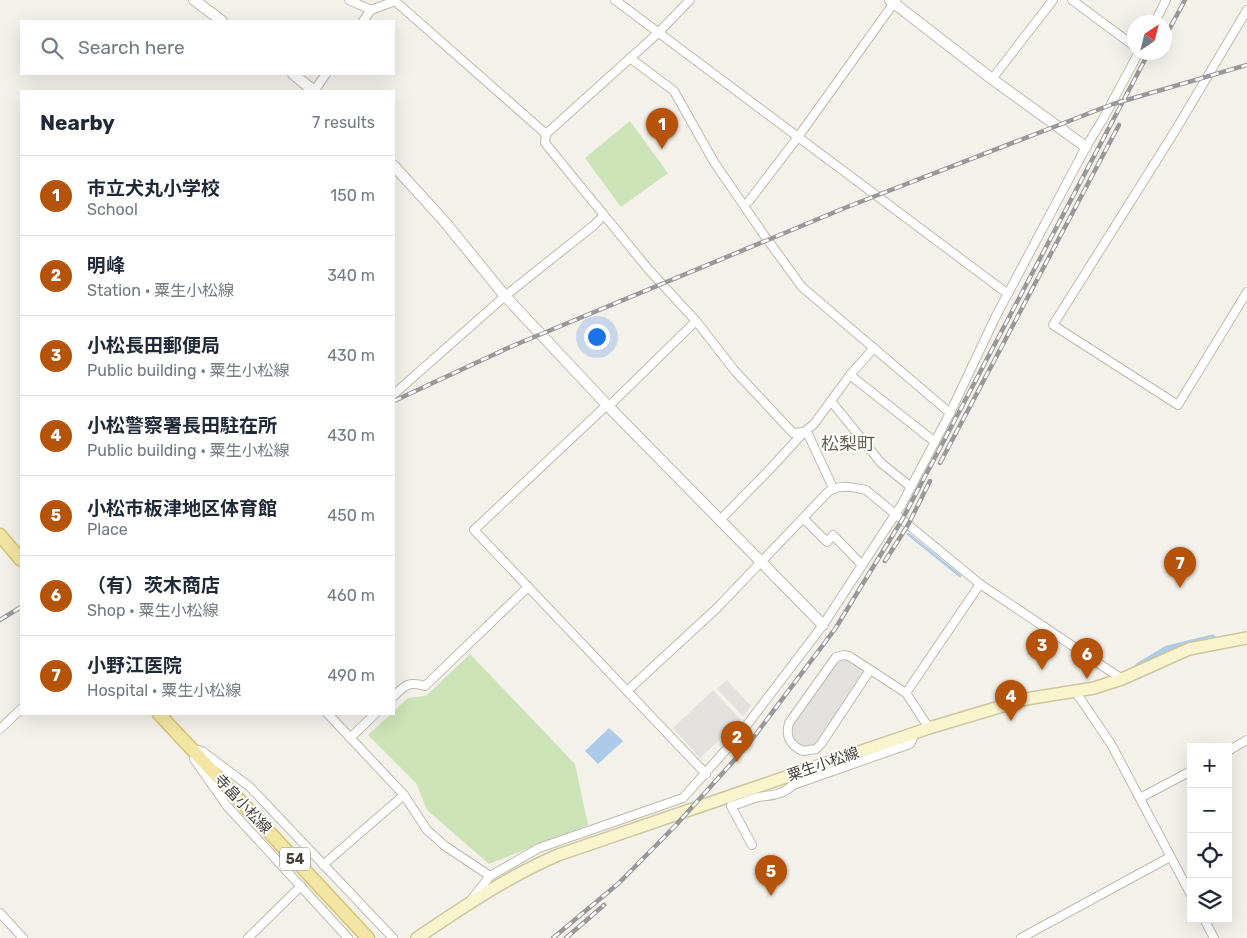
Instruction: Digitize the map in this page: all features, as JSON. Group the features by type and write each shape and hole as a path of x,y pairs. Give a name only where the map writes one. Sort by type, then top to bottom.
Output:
{"main road":[{"path":"0,535 20,559"},
{"name":"粟生小松線","path":"417,938 526,869 558,855 916,732 1026,699 1094,688 1122,680 1189,649 1247,638"},
{"name":"寺畠小松線","path":"160,715 368,938"}],"street":[{"path":"194,0 221,20"},
{"path":"350,0 371,10"},
{"path":"364,20 371,10 395,0 546,134"},
{"path":"615,0 1008,294"},
{"path":"690,0 658,33 546,134 545,143 649,270 696,321 735,371 793,433 804,432 808,434 833,488"},
{"path":"992,80 1053,0"},
{"path":"1072,0 1127,41"},
{"path":"1158,15 1166,0"},
{"path":"749,201 798,137 894,1 992,80 1086,147"},
{"path":"1247,10 1175,131 1053,325 1178,405 1247,292"},
{"path":"630,58 674,91 714,162 802,287 950,413"},
{"path":"468,904 490,876 539,848 683,798 740,734 823,625 911,487 950,413 996,316 1135,60"},
{"path":"294,75 313,90"},
{"path":"315,90 325,75"},
{"path":"395,167 444,221 505,296 608,406 823,625"},
{"path":"395,393 505,296 593,226 604,215"},
{"path":"696,321 608,406 474,530 706,774"},
{"path":"720,520 804,432 814,424 850,375 874,348"},
{"path":"850,375 935,442"},
{"path":"831,402 881,463 911,487"},
{"path":"628,691 716,609 828,492 833,488 853,487 866,490 980,584 1122,680"},
{"path":"803,518 827,542 833,535 862,565"},
{"path":"906,693 980,584"},
{"path":"395,695 403,686 414,683 425,686 528,587"},
{"path":"870,670 816,749 803,751 791,743 787,736 789,723 836,657 844,655 849,656 906,693 930,728"},
{"path":"1075,691 1111,744 1187,888"},
{"path":"0,729 20,710"},
{"path":"329,715 404,795 427,830 445,846 490,876"},
{"path":"350,738 374,715"},
{"path":"752,845 731,806 760,797 766,798 786,792 793,785 910,744 916,732"},
{"path":"1232,749 1247,740"},
{"path":"348,938 227,806 193,756 191,749 202,751 250,787 392,938"},
{"path":"1140,798 1187,773"},
{"path":"323,864 404,795"},
{"path":"1021,938 1170,857"},
{"path":"248,938 301,886"},
{"path":"0,913 23,938"},
{"path":"1206,923 1214,938"}],"green space":[{"path":"630,121 668,173 621,207 585,158"},
{"path":"470,654 575,764 588,825 489,864 427,810 416,783 368,735 390,715 395,715 395,710 408,698 426,696"}],"shaded area":[{"path":"847,659 862,669 862,677 817,744 803,747 794,741 792,736 793,726 838,662"},
{"path":"727,680 751,706 743,716 717,689"},
{"path":"713,690 741,720 700,758 673,728"}],"water":[{"path":"609,728 623,741 598,764 585,751"}],"waterway":[{"path":"908,534 960,576"},
{"path":"1139,667 1167,650 1212,639"}],"railway":[{"path":"1172,24 1185,0"},
{"path":"553,938 619,883 676,825 747,746 835,629 902,520 1145,60"},
{"path":"395,401 510,347 847,207 1113,104 1247,65"},
{"path":"940,463 1119,125"},
{"path":"885,561 908,525 930,481"},
{"path":"0,620 20,608"},
{"path":"566,938 604,905"}],"place":[{"name":"市立犬丸小学校","path":"662,149"},
{"name":"小野江医院","path":"1180,588"},
{"name":"小松長田郵便局","path":"1042,670"},
{"name":"（有）茨木商店","path":"1087,679"},
{"name":"小松警察署長田駐在所","path":"1011,721"},
{"name":"明峰","path":"737,762"},
{"name":"小松市板津地区体育館","path":"771,896"}],"district":[{"name":"松梨町","path":"848,444"}]}
